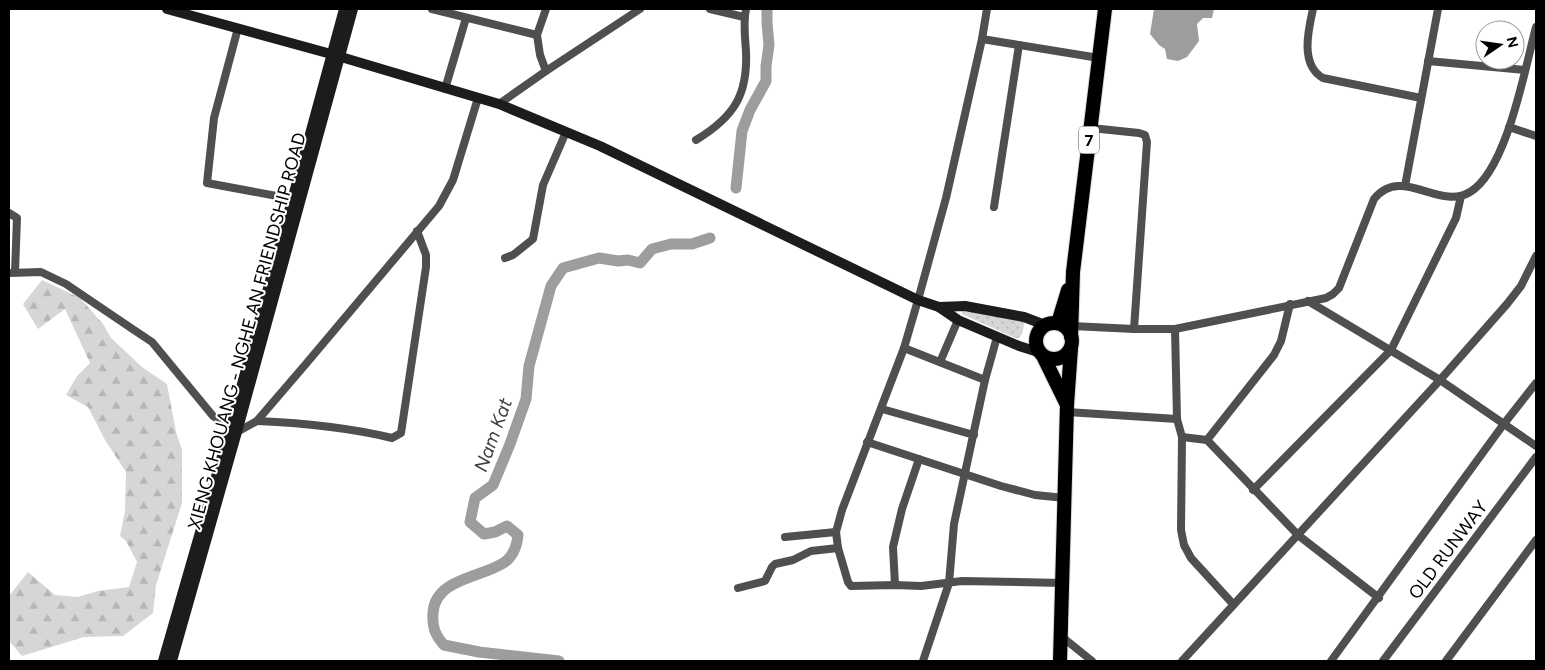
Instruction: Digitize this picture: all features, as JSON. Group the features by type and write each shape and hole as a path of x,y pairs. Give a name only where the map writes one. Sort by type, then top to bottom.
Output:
{"highway":[{"name":"7","path":"1060,661 1067,409 1063,332 1073,272 1105,9"},
{"name":"7","path":"1063,332 1036,334 1035,343 1067,409"},
{"path":"1041,354 1052,361 1060,359 1067,354 1063,332"}],"street":[{"path":"167,9 336,55 499,104 600,146 918,300 939,307 958,320 1041,354"},
{"name":"XIENG KHOUANG - NGHE AN FRIENDSHIP ROAD","path":"163,661 233,430 336,55 344,9"},
{"name":"XIENG KHOUANG - NGHE AN FRIENDSHIP ROAD","path":"172,661 293,199 336,55 353,9"},
{"path":"432,9 538,35"},
{"path":"546,9 538,35 540,55 546,71"},
{"path":"499,104 640,9"},
{"path":"696,140 711,131 725,118 736,105 743,92 746,58 745,13 710,9"},
{"path":"987,9 946,198 918,300 904,348 882,409 867,442 836,532 838,548 848,582 851,586 921,586 962,582 1062,583"},
{"path":"1312,9 1307,42 1312,68 1316,74 1323,78 1421,98"},
{"path":"1405,186 1438,9"},
{"path":"445,89 466,18"},
{"path":"1525,66 1536,27"},
{"path":"238,28 214,118 208,182 293,199"},
{"path":"982,38 1099,58"},
{"path":"994,207 1019,45"},
{"path":"1428,61 1475,65"},
{"path":"939,307 965,306 1024,317 1063,332 1175,329 1308,300 1326,298 1339,288 1374,199 1380,191 1390,187 1405,186 1452,198 1462,196 1472,190 1491,170 1500,153 1509,128 1524,70"},
{"path":"9,213 18,218 12,272 41,272 66,284 152,342 213,416 233,430 257,420 439,206 453,180 478,98"},
{"path":"1091,128 1139,133 1145,136 1147,142 1134,330"},
{"path":"1509,128 1536,136"},
{"path":"505,258 533,239 543,185 566,132"},
{"path":"1253,490 1392,350 1456,218 1462,196"},
{"path":"257,420 321,425 392,438 401,432 426,267 426,255 417,231"},
{"path":"1182,661 1440,380 1521,286 1536,256"},
{"path":"1308,300 1440,380 1536,446"},
{"path":"1207,440 1274,355 1281,341 1290,304"},
{"path":"940,362 958,320"},
{"path":"1175,329 1176,419 1182,437 1182,530 1184,545 1190,558 1233,604"},
{"path":"923,661 949,583 954,524 997,337"},
{"path":"904,348 986,380"},
{"path":"1331,661 1379,598 1503,425 1536,383"},
{"path":"882,409 974,435"},
{"path":"1067,409 1176,419"},
{"path":"1182,437 1207,440 1298,535 1379,598"},
{"path":"867,442 1001,486 1034,495 1065,498"},
{"name":"OLD RUNWAY","path":"1383,661 1536,457"},
{"path":"895,585 894,547 902,509 919,459"},
{"path":"785,537 836,532"},
{"path":"1446,661 1536,540"},
{"path":"738,588 765,581 775,564 793,560 811,552 838,548"},
{"path":"1061,636 1092,661"}],"green space":[{"path":"42,280 80,298 103,324 111,338 142,367 167,384 176,432 182,450 182,503 156,585 153,613 123,636 84,637 22,656 9,641 9,596 28,572 55,595 78,597 98,591 129,587 137,562 126,541 120,536 125,511 126,472 105,440 88,407 66,395 77,376 90,363 65,309 38,329 23,304"},
{"path":"963,311 1020,318 1024,322 1023,332 1019,338 1015,338 962,314"}],"shaded area":[{"path":"1154,9 1214,9 1212,18 1203,18 1197,24 1199,41 1187,57 1178,61 1167,59 1165,49 1150,34"}],"waterway":[{"name":"Nam Kat","path":"736,188 742,131 750,110 766,81 769,45 767,9"},
{"name":"Nam Kat","path":"559,661 479,652 444,645 436,634 433,622 436,601 442,593 461,580 505,562 511,556 517,543 518,535 507,526 495,532 484,534 470,522 475,498 493,485 510,444 526,399 529,366 551,286 563,268 599,258 618,261 628,260 640,263 652,249 671,244 692,244 710,238"}]}
